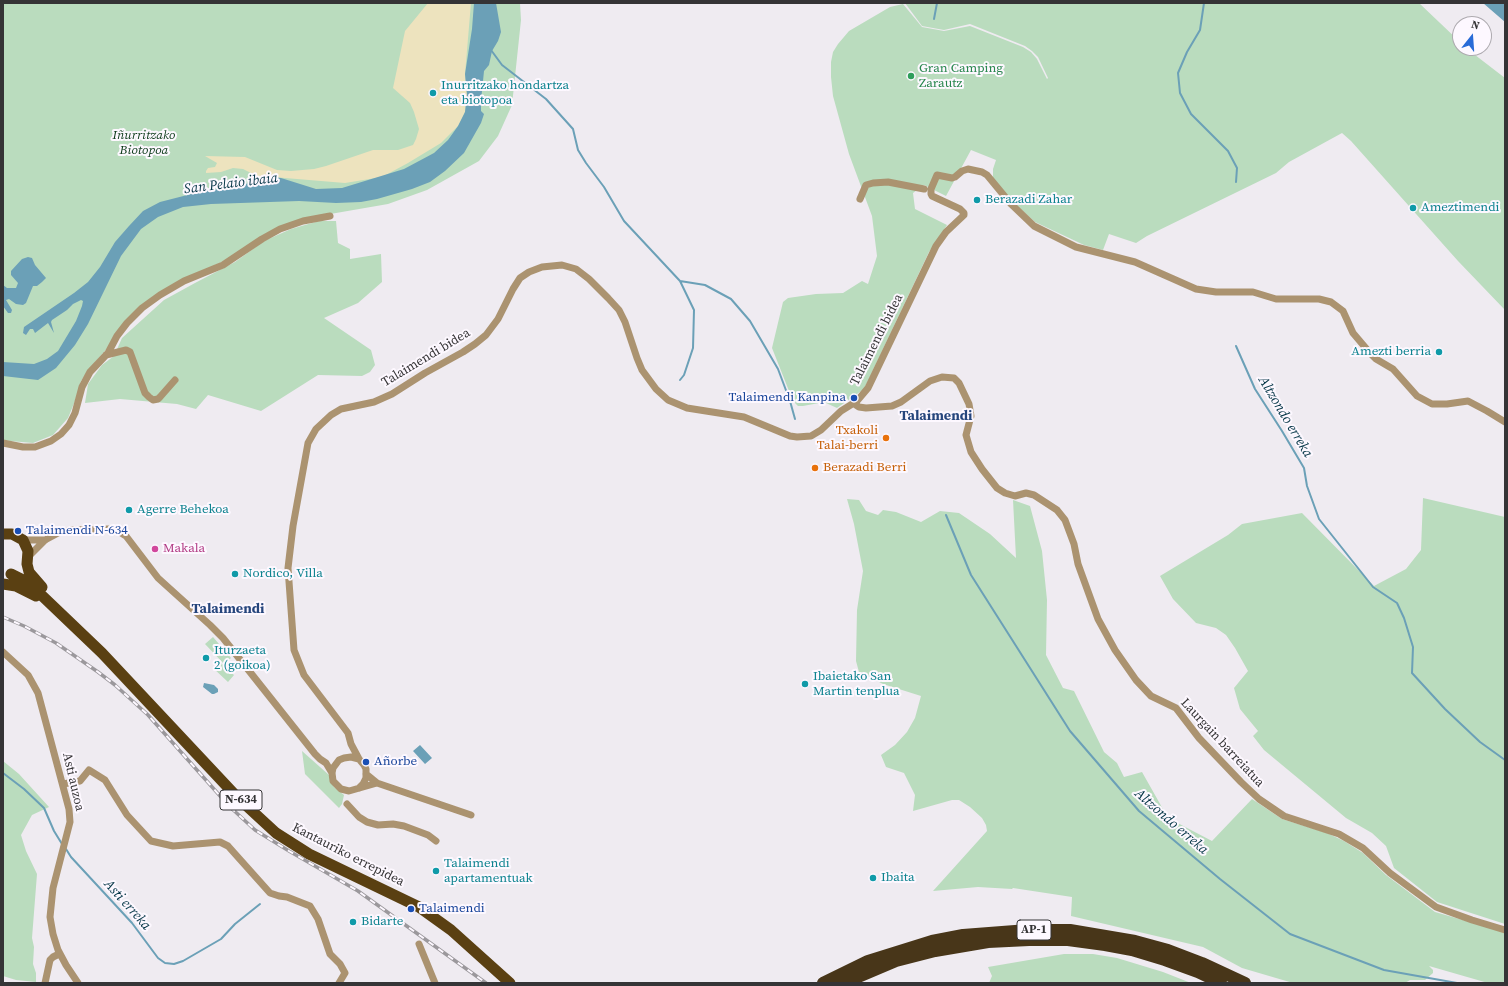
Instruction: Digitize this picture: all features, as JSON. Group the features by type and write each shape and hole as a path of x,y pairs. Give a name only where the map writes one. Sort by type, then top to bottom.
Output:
{"highway":[{"path":"5,533 16,535 23,540"},
{"name":"N-634","path":"23,540 27,545 29,572 33,578 60,604 102,653"},
{"name":"N-634","path":"7,574 21,570 28,559"},
{"name":"N-634","path":"7,574 23,580 34,588 102,653"},
{"path":"3,584 10,584 24,589 35,595 53,610 60,612"},
{"name":"Kantauriko errepidea","path":"102,653 237,797 276,833 309,854 419,907 451,930 510,983"},
{"name":"AP-1","path":"823,983 868,961 932,941 969,934 1028,930 1070,930 1135,941 1168,950 1202,963 1245,983"},
{"name":"AP-1","path":"844,983 896,962 935,951 988,942 1029,940 1068,940 1132,950 1198,972 1221,983"}],"street":[{"path":"860,198 866,185 888,182 927,190 937,175 952,178 968,169 982,172 990,178 1011,204 1030,223 1076,247 1135,262 1196,289 1216,292 1253,292 1276,299 1319,299 1331,302 1343,311 1354,333 1370,353 1376,359 1393,369 1417,396 1432,404 1447,404 1468,401 1505,422"},
{"name":"Talaimendi bidea","path":"358,759 347,731 304,674 294,650 288,568 293,526 308,443 316,429 331,415 341,409 374,402 388,396 425,373 459,355 475,344 490,330 501,313 516,283 524,275 542,267 562,265 576,269 589,279 622,315 637,358 650,382 662,395 680,406 744,416 781,432 797,437 811,436 821,430 841,411 861,398 868,388 939,240 963,217 964,213 960,209 932,196 927,190"},
{"path":"3,443 23,447 35,447 51,441 61,434 77,410 82,387 90,372 106,355 117,336 132,318 147,304 181,282 220,267 262,239 288,226 303,221 330,216"},
{"path":"106,355 126,350 130,352 145,393 153,400 158,399 175,380"},
{"name":"Laurgain barreiatua","path":"853,403 859,407 866,408 892,406 901,402 930,381 942,377 954,378 959,382 969,404 972,416 966,435 971,452 997,488 1005,493 1015,496 1026,493 1034,495 1057,510 1065,520 1074,544 1078,564 1098,619 1115,650 1136,680 1151,696 1176,708 1199,738 1259,799 1284,816 1339,834 1363,848 1390,873 1436,907 1505,930"},
{"path":"28,559 45,540 60,532 81,528 108,528 118,531 126,536 158,578 223,638 315,754 326,763 332,773 335,784 341,789 350,791 377,783"},
{"path":"23,540 45,540"},
{"name":"Asti auzoa","path":"3,652 28,676 38,693 70,813 70,822 53,888 50,909 52,934 59,954 78,983"},
{"name":"Asti auzoa","path":"3,657 13,661"},
{"path":"344,758 351,744"},
{"path":"326,763 337,762 344,758 352,757 358,759 364,764 366,774 366,780 359,788"},
{"path":"332,773 337,762"},
{"path":"63,784 80,781 89,770 105,780 127,815 151,841 173,846 220,842 228,846 270,893 279,896 287,896 310,906 318,919 330,954 340,964 345,972 339,983"},
{"path":"366,774 377,783 471,815"},
{"path":"347,804 359,817 367,822 378,825 393,824 404,826 428,835 436,841"},
{"path":"420,944 435,983"},
{"path":"45,983 50,960 59,954"}],"green space":[{"name":"Iñurritzako Biotopoa","path":"3,3 520,3 521,20 512,105 498,136 479,161 427,190 388,204 296,221 237,254 152,297 90,368 81,381 68,418 53,435 33,443 3,440"},
{"path":"905,3 1419,3 1452,34 1452,56 1476,56 1505,78 1505,310 1458,261 1351,141 1342,133 1289,162 1276,173 1147,236 1136,243 1109,234 1103,250 1084,245 1035,222 1012,201 993,178 993,169 996,160 971,150 946,196 924,185 913,193 915,209 947,225 929,252 864,389 837,408 826,403 798,406 793,401 772,348 783,302 788,298 816,294 843,293 862,281 868,284 877,256 872,216 849,154 833,96 831,62 833,52 838,44 849,31 890,7 903,4 922,27 944,31 970,26 1023,47 1031,52 1037,59 1047,79 1048,78 1038,57 1025,46 970,24 944,30 922,26"},
{"path":"319,221 336,221 338,243 350,249 350,259 381,254 382,282 358,303 324,318 371,350 375,365 370,372 362,376 318,375 261,411 208,395 196,409 177,404 120,399 85,403 88,384 102,365 114,356 122,338 164,300 235,262 264,241 291,229"},
{"path":"1423,498 1505,517 1505,924 1437,902 1394,868 1386,846 1372,833 1346,818 1264,750 1253,736 1258,731 1240,709 1234,688 1248,671 1235,648 1226,635 1216,628 1196,623 1173,599 1160,576 1228,535 1242,524 1302,513 1374,586 1406,569 1421,550"},
{"path":"847,499 859,500 866,511 878,515 883,510 896,512 921,522 940,511 959,513 990,534 1016,558 1013,500 1030,506 1042,551 1047,600 1046,655 1063,688 1074,691 1104,752 1117,763 1124,777 1142,772 1168,818 1212,841 1252,799 1282,819 1327,833 1344,841 1363,853 1386,875 1435,912 1505,932 1505,983 1488,983 1429,966 1433,970 1433,973 1425,980 1410,980 1405,983 1293,983 1242,968 1203,947 1071,916 1072,897 1013,888 978,887 933,891 987,831 986,825 982,818 970,807 959,800 952,800 913,811 915,795 904,773 886,767 881,755 895,745 907,732 915,718 921,696 883,684 859,672 856,661 857,610 863,571 854,524"},
{"path":"213,637 231,658 224,664 205,644"},
{"path":"219,661 234,675 228,682 213,668"},
{"path":"302,751 329,775 334,787 344,795 342,804 339,808 305,774"},
{"path":"3,761 19,774 49,807 32,815 21,835 26,851 37,874 32,938 34,947 33,964 36,973 36,982 16,980 3,976"},
{"path":"1064,954 1093,954 1117,958 1163,972 1191,983 989,983 992,976 988,967"}],"sand":[{"name":"Inurritzako hondartza eta biotopoa","path":"428,3 471,3 465,74 467,95 465,112 458,126 441,143 382,177 345,183 273,177 251,182 254,177 253,174 243,169 233,168 221,172 206,173 208,168 215,167 217,163 205,156 245,157 277,170 291,171 314,169 326,166 373,150 398,150 413,145 419,129 414,112 410,103 393,88 405,31"}],"water":[{"path":"474,3 496,3 501,32 492,51 489,65 484,71 481,111 484,114 481,123 464,153 445,171 430,182 412,189 361,202 336,203 299,201 211,204 183,207 158,217 141,229 121,256 88,324 75,345 56,368 38,380 3,376 3,362 34,364 47,359 58,351 76,321 83,301 81,300 73,304 52,320 51,322 54,333 48,323 35,333 33,329 30,329 26,335 23,333 24,327 88,282 100,267 115,242 129,226 143,211 160,202 203,191 233,187 273,177 316,189 342,188 404,169 434,153 448,140 458,126 465,112 467,95 465,74 472,29"},
{"path":"1483,3 1505,3 1505,22"},
{"path":"28,257 32,258 35,265 46,278 37,286 33,286 26,303 23,305 16,304 9,299 6,300 12,310 11,313 8,313 3,306 3,285 7,288 16,288 18,283 11,275 11,271 22,259"},
{"path":"204,683 214,685 218,689 218,692 212,694 203,687"},
{"path":"420,745 432,758 425,764 413,751"}],"waterway":[{"path":"934,19 937,3"},
{"path":"1204,3 1200,30 1187,52 1178,73 1180,93 1191,114 1228,151 1237,168 1236,182"},
{"path":"491,50 502,65 546,99 573,129 578,150 604,187 624,221 680,281 694,310 693,348 684,375 680,380"},
{"path":"680,281 705,285 731,299 750,321 778,369 795,419"},
{"name":"Altzondo erreka","path":"1236,346 1255,389 1304,468 1307,486 1319,519 1373,587 1397,603 1404,618 1413,647 1412,673 1445,709 1480,742 1505,760"},
{"name":"Altzondo erreka","path":"946,515 971,575 1070,731 1139,811 1220,879 1290,934 1384,970 1457,983"},
{"name":"Asti erreka","path":"3,773 24,789 44,808 54,831 62,844"},
{"name":"Asti erreka","path":"66,849 71,857 132,923 158,958 165,963 174,964 183,961 221,939 235,924 260,904"}],"railway":[{"path":"3,617 56,643 115,685 148,715 229,806 255,830 358,891 486,983"}],"place":[{"name":"Gran Camping Zarautz","path":"911,76"},
{"name":"Inurritzako hondartza eta biotopoa","path":"433,93"},
{"name":"Berazadi Zahar","path":"977,200"},
{"name":"Ameztimendi","path":"1413,208"},
{"name":"Amezti berria","path":"1439,352"},
{"name":"Talaimendi Kanpina","path":"854,398"},
{"name":"Txakoli Talai-berri","path":"886,438"},
{"name":"Berazadi Berri","path":"815,468"},
{"name":"Agerre Behekoa","path":"129,510"},
{"name":"Talaimendi N-634","path":"18,531"},
{"name":"Makala","path":"155,549"},
{"name":"Nordico, Villa","path":"235,574"},
{"name":"Iturzaeta 2 (goikoa)","path":"206,658"},
{"name":"Ibaietako San Martin tenplua","path":"805,684"},
{"name":"Añorbe","path":"366,762"},
{"name":"Talaimendi apartamentuak","path":"436,871"},
{"name":"Ibaita","path":"873,878"},
{"name":"Talaimendi","path":"411,909"},
{"name":"Bidarte","path":"353,922"}],"district":[{"name":"Talaimendi","path":"936,416"},
{"name":"Talaimendi","path":"228,609"}],"water label":[{"name":"San Pelaio ibaia","path":"231,184"}]}
